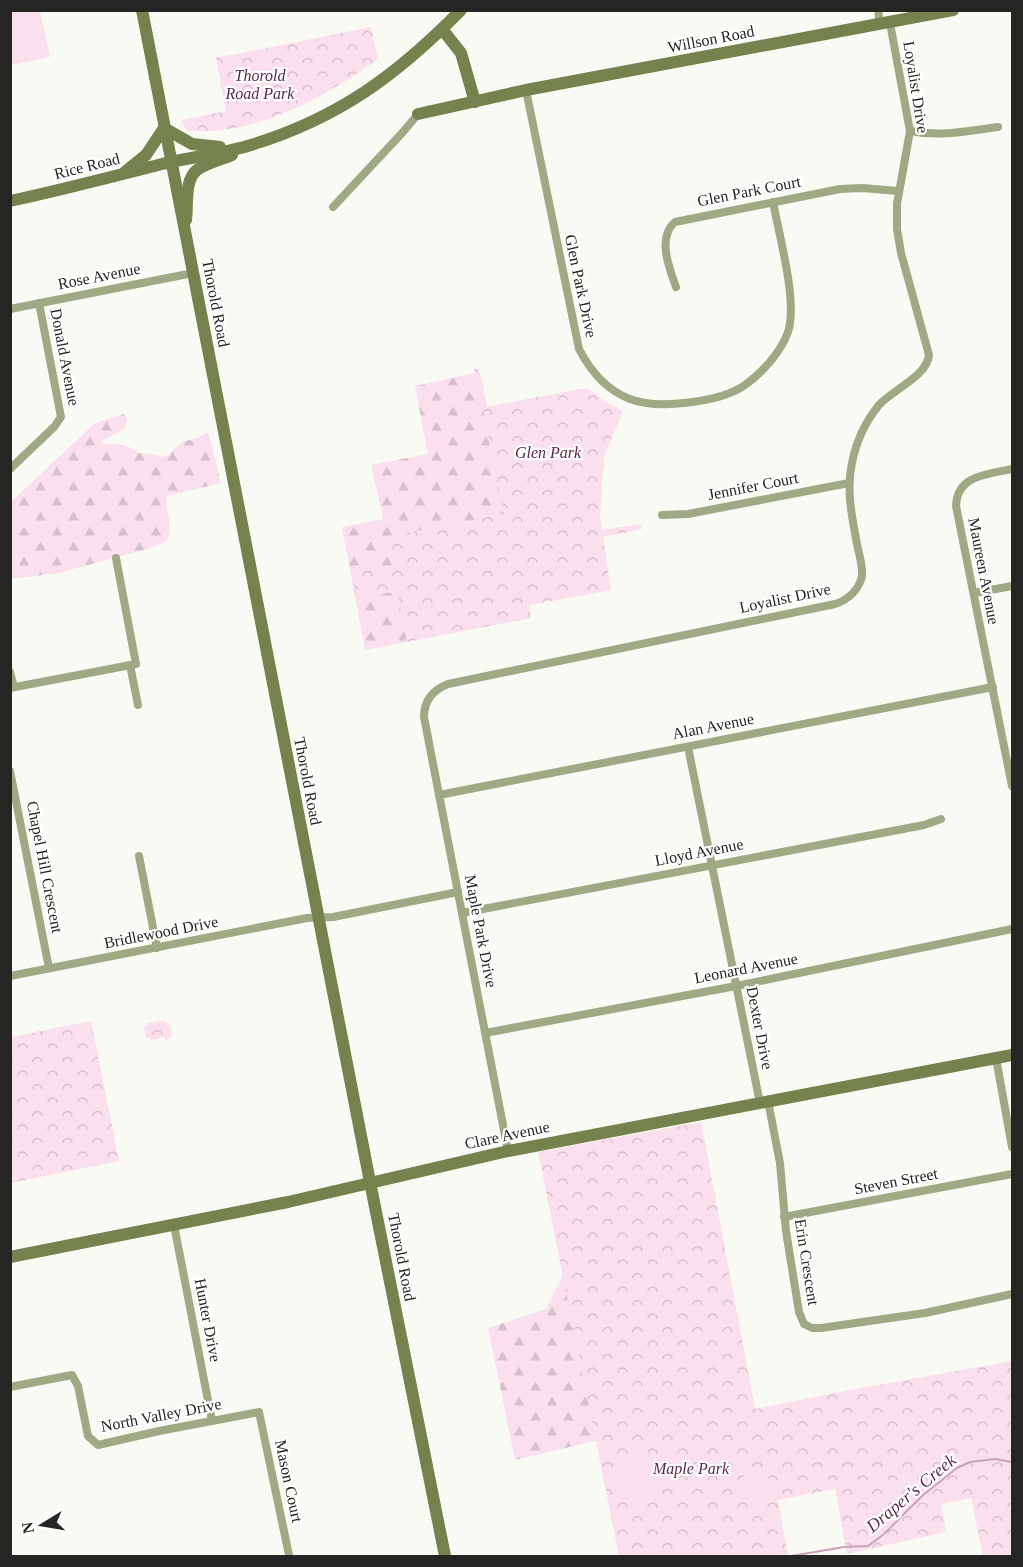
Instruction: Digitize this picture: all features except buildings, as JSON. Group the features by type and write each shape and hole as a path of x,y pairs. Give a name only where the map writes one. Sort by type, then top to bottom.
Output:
{"street":[{"name":"Thorold Road","path":"142,10 318,918 445,1557"},
{"path":"185,232 188,187 192,175 197,170 249,146 295,130 361,96 393,73 460,10"},
{"name":"Loyalist Drive","path":"424,717 424,707 430,697 438,689 448,684 829,605 845,600 857,588 862,572 849,483 855,452 867,423 879,406 894,391 921,372 928,360 928,347 900,247 896,217 898,191 910,131 885,23 878,10"},
{"name":"Willson Road","path":"418,114 526,90 953,10"},
{"path":"442,29 461,53 475,102"},
{"name":"Glen Park Drive","path":"526,90 579,350 600,380 631,400 645,404 672,405 726,394 745,385 776,353 788,332 792,308 773,202"},
{"path":"333,207 418,114"},
{"path":"122,175 146,155 163,123 196,145 249,146"},
{"path":"910,131 923,134 951,134 998,127"},
{"name":"Rice Road","path":"10,201 171,162 249,146"},
{"name":"Glen Park Court","path":"676,287 668,262 666,242 667,232 672,224 681,220 850,188 898,191"},
{"name":"Rose Avenue","path":"10,309 193,273"},
{"name":"Donald Avenue","path":"10,469 54,427 61,417 39,303"},
{"name":"Maureen Avenue","path":"1012,468 974,477 965,483 958,496 957,511 1012,786"},
{"name":"Jennifer Court","path":"662,515 688,514 849,483"},
{"path":"10,672 12,687 136,664 116,558"},
{"path":"974,593 1012,586"},
{"path":"130,665 138,705"},
{"name":"Alan Avenue","path":"439,795 993,687"},
{"name":"Maple Park Drive","path":"424,717 508,1151"},
{"name":"Dexter Drive","path":"688,747 736,986 764,1102"},
{"name":"Chapel Hill Crescent","path":"10,771 14,807 50,968"},
{"name":"Lloyd Avenue","path":"462,913 924,825 940,819"},
{"path":"139,856 157,948"},
{"path":"318,918 351,914 458,892"},
{"name":"Bridlewood Drive","path":"10,976 318,918"},
{"name":"Leonard Avenue","path":"485,1033 736,986 1012,929"},
{"name":"Clare Avenue","path":"10,1257 288,1202 508,1151 1012,1055"},
{"path":"996,1058 1012,1147"},
{"name":"Erin Crescent","path":"764,1102 780,1163 784,1217 799,1312 804,1324 812,1328 925,1313 1012,1294"},
{"name":"Steven Street","path":"784,1217 1012,1174"},
{"name":"Hunter Drive","path":"174,1225 212,1421"},
{"name":"North Valley Drive","path":"10,1387 72,1375 78,1386 88,1436 98,1445 260,1412"},
{"name":"Mason Court","path":"260,1412 289,1555"}],"green space":[{"path":"11,10 40,11 50,57 11,65"},
{"name":"Thorold Road Park","path":"371,27 378,59 307,103 269,119 224,130 187,131 181,120 226,111 216,58"},
{"name":"Glen Park","path":"479,368 487,407 588,388 604,401 623,411 604,457 600,518 602,530 640,524 642,529 603,537 611,590 529,605 531,618 407,642 397,591 356,599 351,573 392,565 386,537 504,514 474,369"},
{"name":"Glen Park","path":"479,372 487,407 581,389 599,404 589,500 603,537 605,551 598,556 611,590 529,605 531,618 365,650 342,527 383,519 371,465 428,454 415,386"},
{"path":"124,414 128,420 124,429 102,441 104,444 123,445 139,453 161,457 168,455 182,442 208,432 221,483 167,496 169,535 167,541 151,548 58,573 11,579 11,502 95,423"},
{"path":"163,1020 171,1026 170,1039 166,1040 163,1037 152,1040 146,1037 144,1028 148,1023"},
{"path":"91,1021 119,1161 11,1183 11,1037"},
{"path":"701,1122 755,1409 591,1442 515,1460 488,1328 546,1309 563,1275"},
{"name":"Maple Park","path":"701,1122 755,1409 1012,1361 1012,1556 983,1556 971,1498 941,1504 946,1532 847,1554 835,1489 778,1500 788,1556 619,1556 538,1152"},
{"path":"645,1451 655,1459 660,1468 658,1483 647,1493 638,1496 619,1491 615,1463 619,1456"},
{"path":"754,1469 772,1481 773,1485 762,1501 757,1503 745,1499 739,1488 745,1475"}],"waterway":[{"name":"Draper's Creek","path":"791,1556 844,1547 868,1546 884,1534 922,1496 957,1468 970,1462 995,1459 1012,1462"}]}
